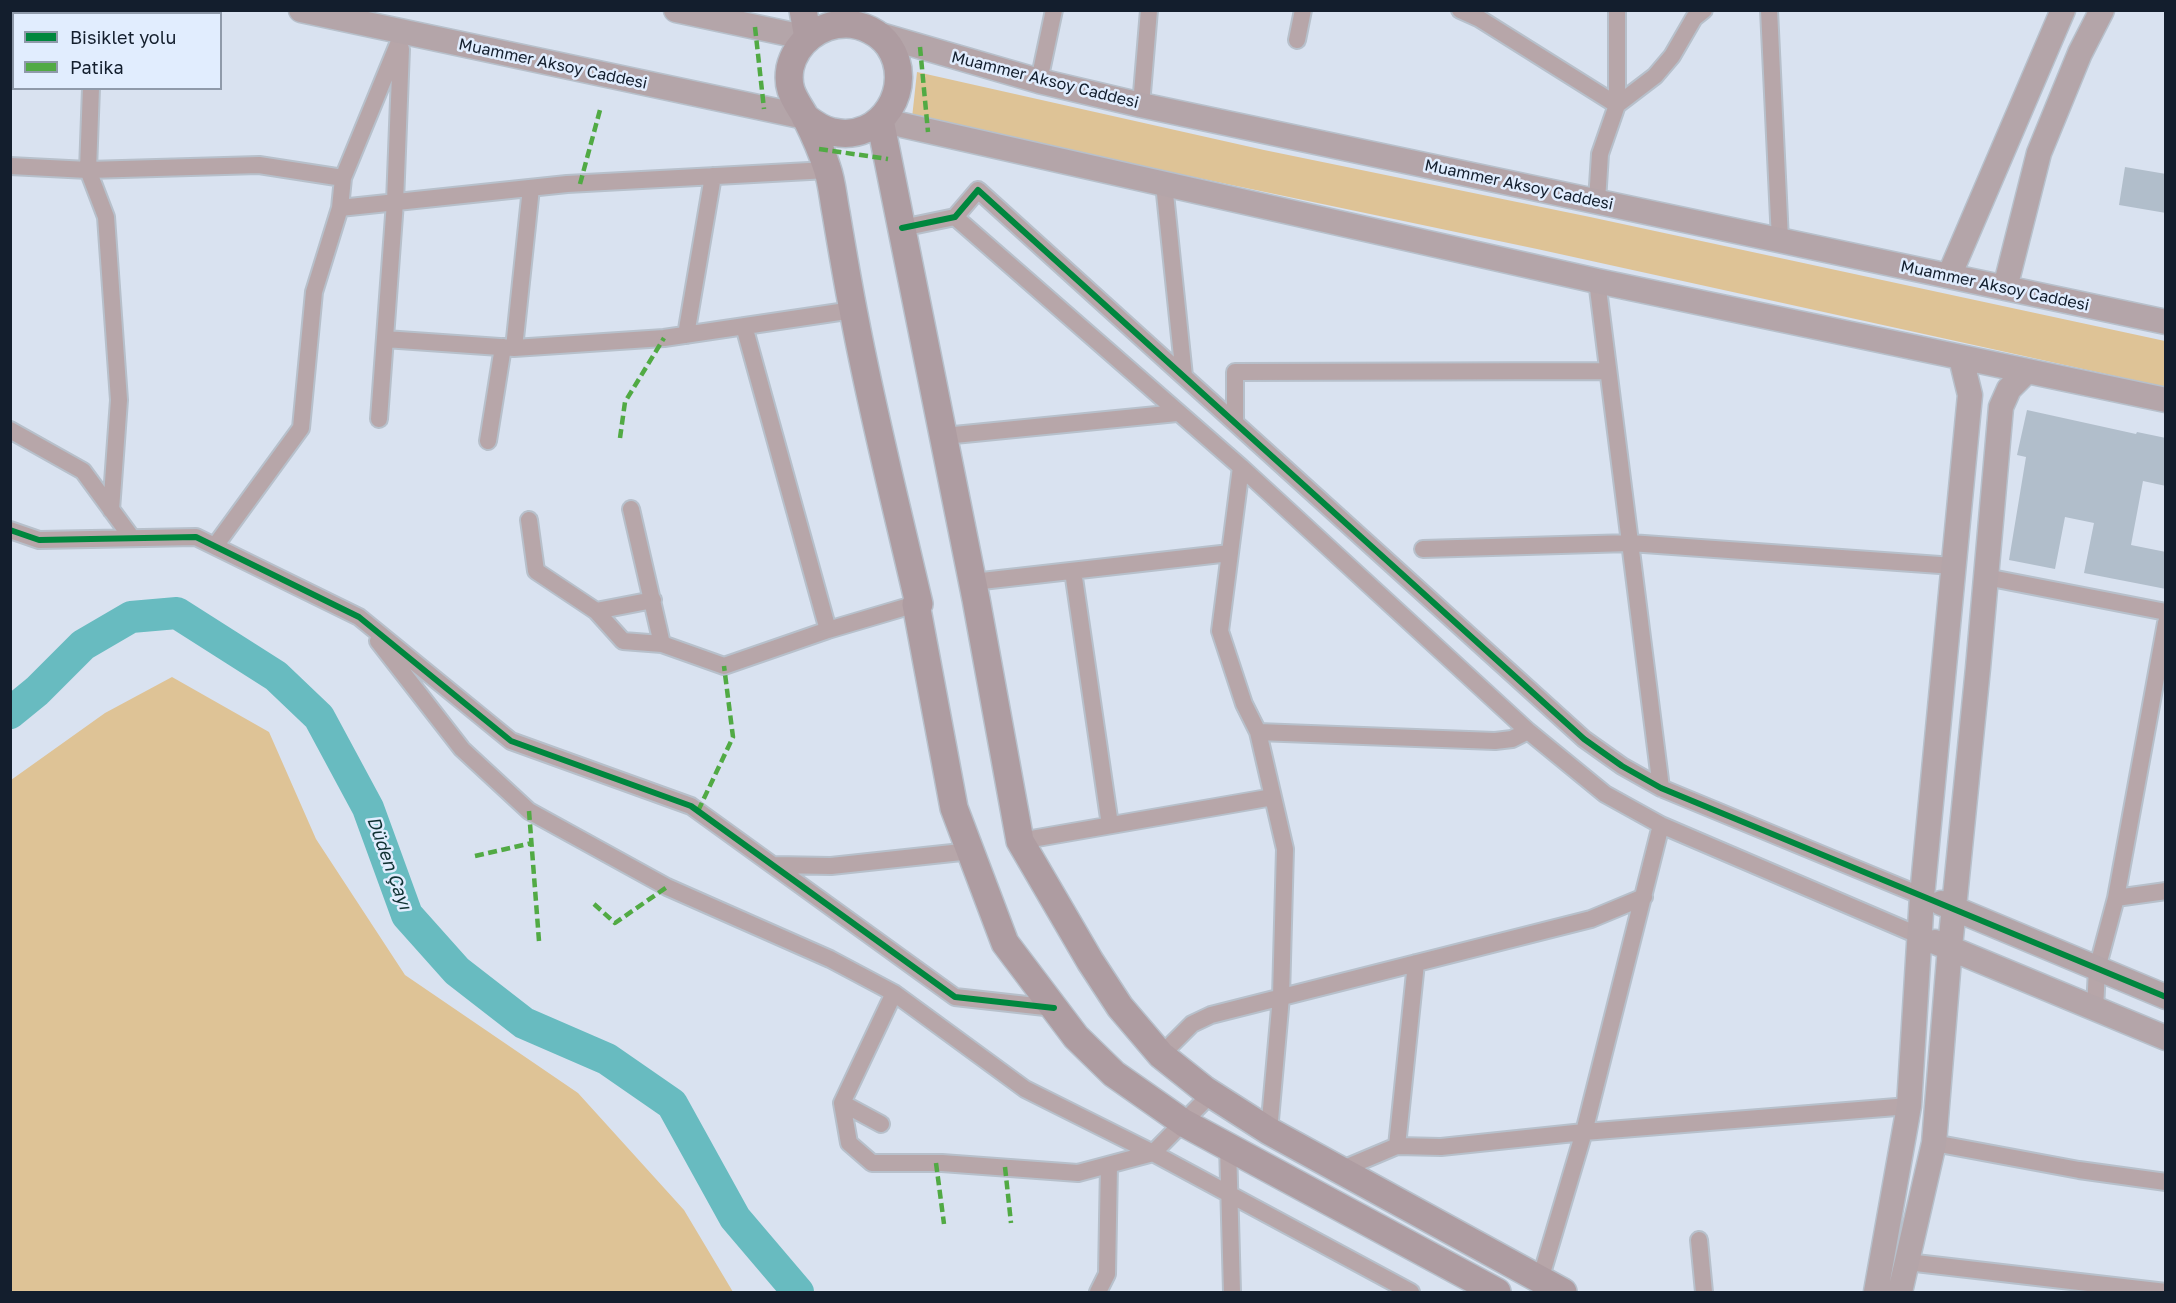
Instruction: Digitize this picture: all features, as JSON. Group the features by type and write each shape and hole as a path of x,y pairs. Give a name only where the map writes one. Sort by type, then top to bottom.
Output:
{"main road":[{"name":"Muammer Aksoy Caddesi","path":"301,10 402,34 806,117"},
{"path":"676,10 808,38"},
{"path":"803,10 808,38"},
{"path":"1949,276 2063,10"},
{"path":"2005,288 2039,153 2080,53 2102,10"},
{"name":"Muammer Aksoy Caddesi","path":"873,22 1039,81 1141,105 2166,322"},
{"path":"873,22 896,60 899,76 898,93 891,108 880,120 866,129 842,133 819,127 806,117 795,103 790,86 790,68 796,52 808,38 820,30 834,25 849,24 863,27 873,22"},
{"path":"806,117 828,170 853,310 919,604 916,604 954,808 1005,943 1076,1037 1114,1074 1184,1123 1497,1293"},
{"path":"880,120 1597,281 2166,400"},
{"path":"880,120 973,582 1020,841 1090,961 1120,1007 1161,1055 1211,1094 1269,1131 1551,1286"},
{"path":"1875,1293 1909,1106 1922,896 1970,395 1960,358"},
{"path":"1900,1293 1934,1143 1950,947 2001,407 2010,390 2027,371"},
{"path":"1922,896 2166,997"},
{"path":"1920,936 2166,1038"}],"street":[{"path":"1039,81 1054,10"},
{"path":"1141,105 1149,10"},
{"path":"1297,40 1303,10"},
{"path":"1460,10 1480,19 1617,105"},
{"path":"1597,201 1600,154 1617,105 1617,10"},
{"path":"1617,105 1655,76 1672,56 1694,18 1704,10"},
{"path":"1769,10 1780,240"},
{"path":"215,546 301,428 314,292 340,208 343,178 402,34"},
{"path":"379,419 395,202 402,34"},
{"path":"91,90 88,170 106,217 118,388 111,510"},
{"path":"10,166 88,170 259,165 343,178"},
{"path":"340,208 567,184 828,170"},
{"path":"686,335 713,177"},
{"path":"1164,184 1184,376"},
{"path":"488,441 508,348 531,188"},
{"path":"902,228 954,217 978,190 1584,739 1622,766 1661,788 1922,896"},
{"path":"954,217 1241,467 1528,731 1605,794 1661,825 1920,936"},
{"path":"1597,281 1661,788"},
{"path":"385,339 508,348 686,335 853,310"},
{"path":"744,326 828,630"},
{"path":"1235,421 1235,372 1608,371"},
{"path":"944,435 1177,412"},
{"path":"11,428 83,471 132,538"},
{"path":"1241,467 1220,631 1244,704 1258,732 1285,849 1281,997 1269,1131"},
{"path":"631,509 662,644"},
{"path":"529,520 536,571 596,611 622,641 662,644 724,666 828,630 916,604"},
{"path":"10,530 39,540 196,537 360,617 511,741 691,806 955,998 1054,1008"},
{"path":"1423,549 1630,543 1954,566"},
{"path":"973,582 1230,553"},
{"path":"1074,571 1110,825"},
{"path":"1986,577 2166,612"},
{"path":"596,611 653,600"},
{"path":"360,617 462,749 530,812 667,887 830,959 894,993 1025,1089 1153,1153 1411,1293"},
{"path":"2095,1009 2097,969 2116,898 2166,623"},
{"path":"1258,732 1495,741 1512,739 1528,731"},
{"path":"1020,841 1273,797"},
{"path":"1551,1286 1584,1132 1661,825"},
{"path":"774,865 831,866 970,851"},
{"path":"2116,898 2166,891"},
{"path":"1161,1055 1192,1024 1211,1015 1591,919 1644,897"},
{"path":"1397,1146 1416,963"},
{"path":"894,993 842,1103 849,1143 872,1163 942,1163 1078,1173 1153,1153 1211,1094"},
{"path":"842,1103 881,1124"},
{"path":"1340,1170 1397,1146 1441,1147 1584,1132 1909,1106"},
{"path":"1934,1143 2079,1170 2166,1182"},
{"path":"1228,1146 1232,1293"},
{"path":"1098,1293 1107,1274 1108,1165"},
{"path":"1698,1240 1704,1293"},
{"path":"1907,1262 2166,1292"}],"shaded area":[{"path":"917,72 1264,150 1590,217 2165,341 2165,387 1537,249 912,118"},
{"path":"172,677 269,732 316,839 405,975 578,1093 684,1210 733,1292 11,1292 11,780 105,713"}],"building":[{"path":"2125,167 2166,174 2166,213 2119,205"},
{"path":"2027,410 2136,434 2137,432 2166,438 2166,486 2143,481 2131,545 2166,552 2166,589 2084,573 2094,523 2065,517 2055,569 2009,560 2026,457 2017,455"}],"waterway":[{"name":"Düden Çayı","path":"10,713 37,691 83,645 131,617 177,613 276,676 319,717 368,808 407,915 457,971 524,1023 607,1059 672,1104 735,1218 798,1292"}],"marked path":[{"path":"755,27 764,109"},
{"path":"920,47 928,132"},
{"path":"580,184 600,110"},
{"path":"819,149 888,159"},
{"path":"620,438 625,402 664,338"},
{"path":"698,811 733,737 724,666"},
{"path":"529,811 539,941"},
{"path":"475,856 532,843"},
{"path":"594,904 615,923 667,887"},
{"path":"936,1163 944,1224"},
{"path":"1005,1167 1011,1223"}],"cycle path":[{"path":"902,228 955,217 978,190 1584,739 1622,766 1661,788 2166,997"},
{"path":"10,530 39,540 196,537 359,617 511,741 691,806 955,997 1054,1008"}]}
